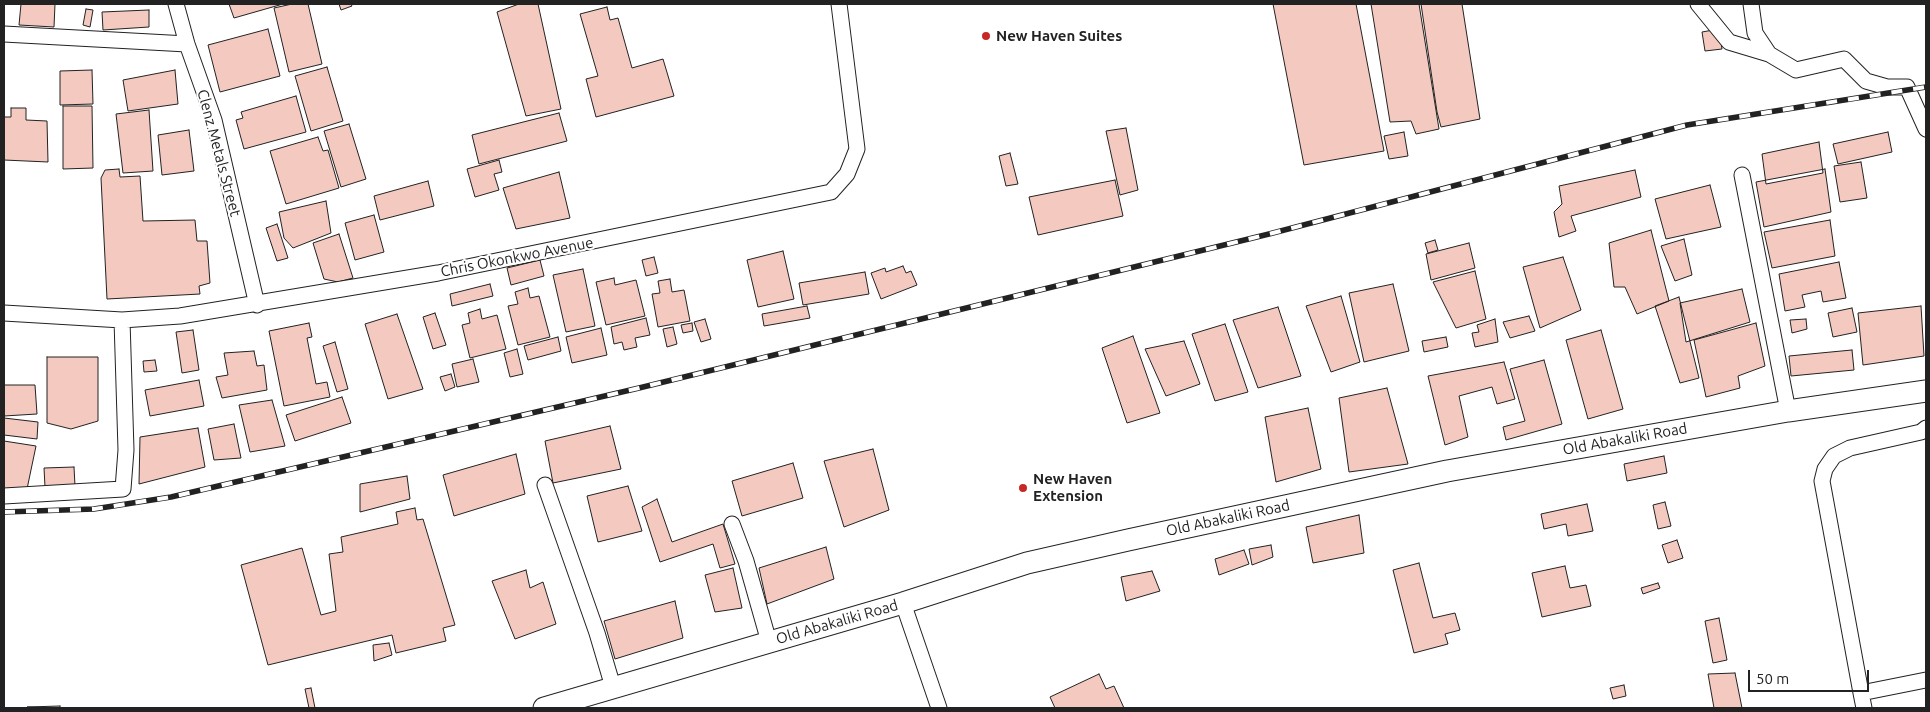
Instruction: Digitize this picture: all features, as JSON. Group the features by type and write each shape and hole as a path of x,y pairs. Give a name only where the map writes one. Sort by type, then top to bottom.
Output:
{"main road":[{"name":"Old Abakaliki Road","path":"544,708 903,603 1027,563 1447,471 1788,411 1926,391"}],"street":[{"name":"Clenz Metals Street","path":"176,4 187,44 214,120 257,305"},
{"name":"Chris Okonkwo Avenue","path":"4,314 122,320 180,316 257,305 438,273 831,192 847,174 857,149 839,4"},
{"path":"1698,4 1729,42 1769,54 1796,70 1844,59 1866,81 1887,87 1907,87 1926,129"},
{"path":"1751,4 1755,33 1769,54"},
{"path":"4,34 187,44"},
{"path":"1742,175 1788,411"},
{"path":"4,496 123,489 126,450 122,320"},
{"path":"1864,708 1822,480 1834,456 1850,448 1921,432 1926,428"},
{"path":"545,485 597,633 613,688"},
{"path":"732,524 746,561 770,642"},
{"path":"903,603 939,708"},
{"path":"1861,693 1926,680"}],"building":[{"path":"21,4 55,4 54,27 19,25"},
{"path":"229,4 283,4 234,18"},
{"path":"292,4 308,4 322,64 289,72 274,8"},
{"path":"339,4 351,4 352,6 341,10"},
{"path":"519,4 538,4 561,109 526,116 497,12"},
{"path":"1273,4 1356,4 1384,151 1304,165"},
{"path":"1371,4 1419,4 1439,129 1416,134 1411,121 1390,122"},
{"path":"1421,4 1462,4 1480,119 1441,127 1437,112"},
{"path":"607,7 610,20 618,18 632,68 663,59 674,96 596,117 586,79 598,76 580,14"},
{"path":"86,9 93,10 90,27 83,25"},
{"path":"149,10 149,27 103,30 102,12"},
{"path":"268,29 280,76 220,92 208,45"},
{"path":"1719,29 1722,49 1705,51 1702,32"},
{"path":"327,67 343,121 311,131 295,76"},
{"path":"92,70 93,104 60,105 60,71"},
{"path":"175,70 178,104 128,111 123,80"},
{"path":"296,96 306,132 244,149 236,120 243,118 241,112"},
{"path":"63,106 92,106 93,168 63,169"},
{"path":"11,108 26,108 26,120 47,121 48,162 4,160 4,117 11,117"},
{"path":"149,110 153,171 123,173 116,114"},
{"path":"559,113 567,141 479,164 472,135"},
{"path":"349,124 366,179 341,187 324,131"},
{"path":"1126,128 1138,190 1120,195 1106,131"},
{"path":"189,130 194,171 162,175 158,135"},
{"path":"1404,132 1408,156 1389,159 1384,136"},
{"path":"1888,132 1892,152 1838,164 1833,144"},
{"path":"318,137 323,151 328,150 339,188 286,204 270,151"},
{"path":"1819,142 1823,173 1766,184 1762,154"},
{"path":"1010,153 1018,184 1006,186 999,156"},
{"path":"499,160 502,172 494,174 499,190 475,197 467,169"},
{"path":"1861,162 1867,198 1840,202 1834,166"},
{"path":"119,169 120,177 140,176 143,221 195,220 197,241 207,241 210,283 199,286 200,294 107,299 101,178 105,170"},
{"path":"1825,169 1831,212 1764,227 1756,182"},
{"path":"1635,170 1641,197 1571,216 1576,231 1559,237 1554,212 1562,204 1559,186"},
{"path":"559,172 570,218 516,229 503,188"},
{"path":"1115,180 1123,216 1038,235 1029,197"},
{"path":"428,181 434,206 380,220 374,196"},
{"path":"1710,185 1721,227 1666,239 1655,199"},
{"path":"326,201 331,233 293,248 284,238 279,212"},
{"path":"374,215 384,252 355,260 345,223"},
{"path":"1830,220 1835,256 1772,268 1764,232"},
{"path":"277,224 288,258 277,261 266,228"},
{"path":"1651,230 1669,301 1637,314 1625,287 1614,287 1609,243"},
{"path":"339,234 353,278 338,282 324,279 313,243"},
{"path":"1684,239 1692,275 1675,281 1661,246"},
{"path":"1435,240 1438,250 1428,253 1425,243"},
{"path":"1469,243 1475,268 1431,280 1426,254"},
{"path":"783,251 794,299 758,307 747,260"},
{"path":"654,257 658,273 646,276 642,260"},
{"path":"1563,257 1581,310 1540,328 1523,267"},
{"path":"540,260 544,276 511,285 507,268"},
{"path":"1839,262 1846,298 1823,302 1821,291 1802,295 1805,307 1785,311 1779,274"},
{"path":"903,266 906,273 911,271 917,285 881,299 871,273 885,268 886,272"},
{"path":"583,269 595,326 566,332 553,275"},
{"path":"1475,271 1486,319 1456,328 1433,282"},
{"path":"865,272 869,294 803,305 799,283"},
{"path":"614,278 615,285 636,280 645,316 606,325 596,282"},
{"path":"670,279 672,292 684,290 690,321 658,327 652,294 660,293 658,281"},
{"path":"490,284 493,296 452,306 450,294"},
{"path":"1393,284 1409,351 1364,362 1349,293"},
{"path":"528,288 530,298 539,296 550,337 518,345 508,306 518,304 515,292"},
{"path":"1742,289 1750,322 1686,342 1680,303"},
{"path":"1341,296 1360,362 1331,372 1306,306"},
{"path":"1679,297 1699,378 1680,383 1655,306"},
{"path":"807,306 810,318 764,326 762,314"},
{"path":"1921,306 1924,356 1863,365 1858,313"},
{"path":"1278,307 1301,376 1258,388 1233,320"},
{"path":"1852,308 1857,332 1833,337 1828,313"},
{"path":"480,309 482,319 497,315 506,349 470,358 462,325 470,323 468,313"},
{"path":"435,313 446,345 433,349 423,317"},
{"path":"397,314 423,389 388,399 365,324"},
{"path":"1529,316 1535,331 1510,338 1503,322"},
{"path":"646,318 650,335 635,338 637,347 624,350 622,342 614,344 611,327"},
{"path":"705,319 711,339 701,342 694,322"},
{"path":"1495,319 1498,342 1475,347 1472,333 1479,332 1477,325"},
{"path":"1806,319 1807,329 1792,333 1790,320"},
{"path":"309,323 312,337 307,338 316,384 327,382 330,397 284,406 269,331"},
{"path":"692,323 693,331 683,333 681,325"},
{"path":"1756,323 1765,366 1738,376 1740,388 1706,397 1694,340"},
{"path":"1225,324 1248,392 1215,401 1192,334"},
{"path":"673,327 677,344 667,347 663,329"},
{"path":"601,328 607,355 572,363 566,337"},
{"path":"193,330 199,370 182,373 176,332"},
{"path":"1601,330 1623,409 1588,419 1566,340"},
{"path":"1133,336 1160,413 1127,423 1102,348"},
{"path":"558,337 561,351 528,360 524,346"},
{"path":"1446,337 1448,347 1424,352 1422,341"},
{"path":"1184,341 1200,384 1166,396 1145,349"},
{"path":"335,342 348,389 337,392 323,346"},
{"path":"517,349 523,374 510,377 504,353"},
{"path":"1852,350 1854,370 1791,376 1789,356"},
{"path":"254,351 257,366 264,365 267,390 222,398 216,377 228,375 224,353"},
{"path":"47,357 98,357 98,421 71,429 47,423"},
{"path":"473,359 479,382 457,387 452,364"},
{"path":"155,360 157,371 144,372 143,361"},
{"path":"1544,360 1562,424 1506,440 1503,427 1525,421 1510,369"},
{"path":"1504,362 1515,399 1497,404 1492,387 1459,396 1468,437 1445,445 1428,376"},
{"path":"451,374 455,387 445,391 440,377"},
{"path":"199,380 204,406 150,416 145,390"},
{"path":"4,385 35,385 37,414 4,416"},
{"path":"1387,388 1408,464 1349,472 1339,398"},
{"path":"342,397 351,423 295,441 286,415"},
{"path":"272,400 285,446 250,452 239,405"},
{"path":"1308,408 1321,469 1276,482 1265,417"},
{"path":"4,418 38,422 37,439 4,435"},
{"path":"234,424 241,458 214,460 208,429"},
{"path":"610,426 621,469 553,483 545,441"},
{"path":"198,428 205,467 139,484 140,437"},
{"path":"4,441 36,446 27,489 4,489"},
{"path":"873,449 889,510 844,527 824,461"},
{"path":"516,454 525,494 454,516 443,475"},
{"path":"1664,456 1667,473 1627,481 1624,464"},
{"path":"793,463 803,498 742,516 732,481"},
{"path":"74,467 75,486 45,487 44,468"},
{"path":"407,476 410,499 360,512 360,484"},
{"path":"628,486 642,531 598,542 587,496"},
{"path":"657,499 672,542 723,524 735,564 720,568 713,544 660,562 642,507"},
{"path":"1665,502 1671,526 1658,529 1653,505"},
{"path":"1587,504 1593,531 1568,536 1566,524 1544,529 1541,514"},
{"path":"415,508 417,520 423,519 455,625 443,628 446,641 396,653 392,635 268,665 241,565 302,548 321,615 336,611 329,554 343,552 341,537 398,524 396,512"},
{"path":"1359,515 1364,553 1313,563 1306,527"},
{"path":"1677,540 1683,558 1668,563 1662,545"},
{"path":"1271,545 1273,557 1252,565 1249,549"},
{"path":"826,547 834,579 767,604 759,568"},
{"path":"1244,550 1249,564 1219,575 1215,559"},
{"path":"1419,563 1433,618 1455,613 1460,630 1445,634 1448,644 1414,653 1393,570"},
{"path":"1565,566 1570,588 1586,585 1591,606 1542,617 1532,573"},
{"path":"733,568 742,608 715,612 705,575"},
{"path":"526,570 530,588 543,582 556,624 515,639 492,581"},
{"path":"1152,571 1160,591 1126,601 1121,577"},
{"path":"1658,583 1660,588 1643,594 1641,588"},
{"path":"675,601 683,638 615,659 604,621"},
{"path":"1719,618 1727,660 1713,663 1705,621"},
{"path":"389,643 392,655 374,661 373,645"},
{"path":"1735,673 1742,708 1714,708 1708,674"},
{"path":"1099,674 1106,689 1114,686 1124,708 1055,708 1050,697"},
{"path":"1624,685 1626,696 1613,699 1610,688"},
{"path":"311,688 315,708 309,708 305,689"},
{"path":"60,706 60,708 27,707"}],"railway":[{"path":"4,512 94,509 171,497 639,388 1269,234 1687,125 1926,87"}],"place":[{"name":"New Haven Suites","path":"986,36"},
{"name":"New Haven Extension","path":"1023,488"}]}
